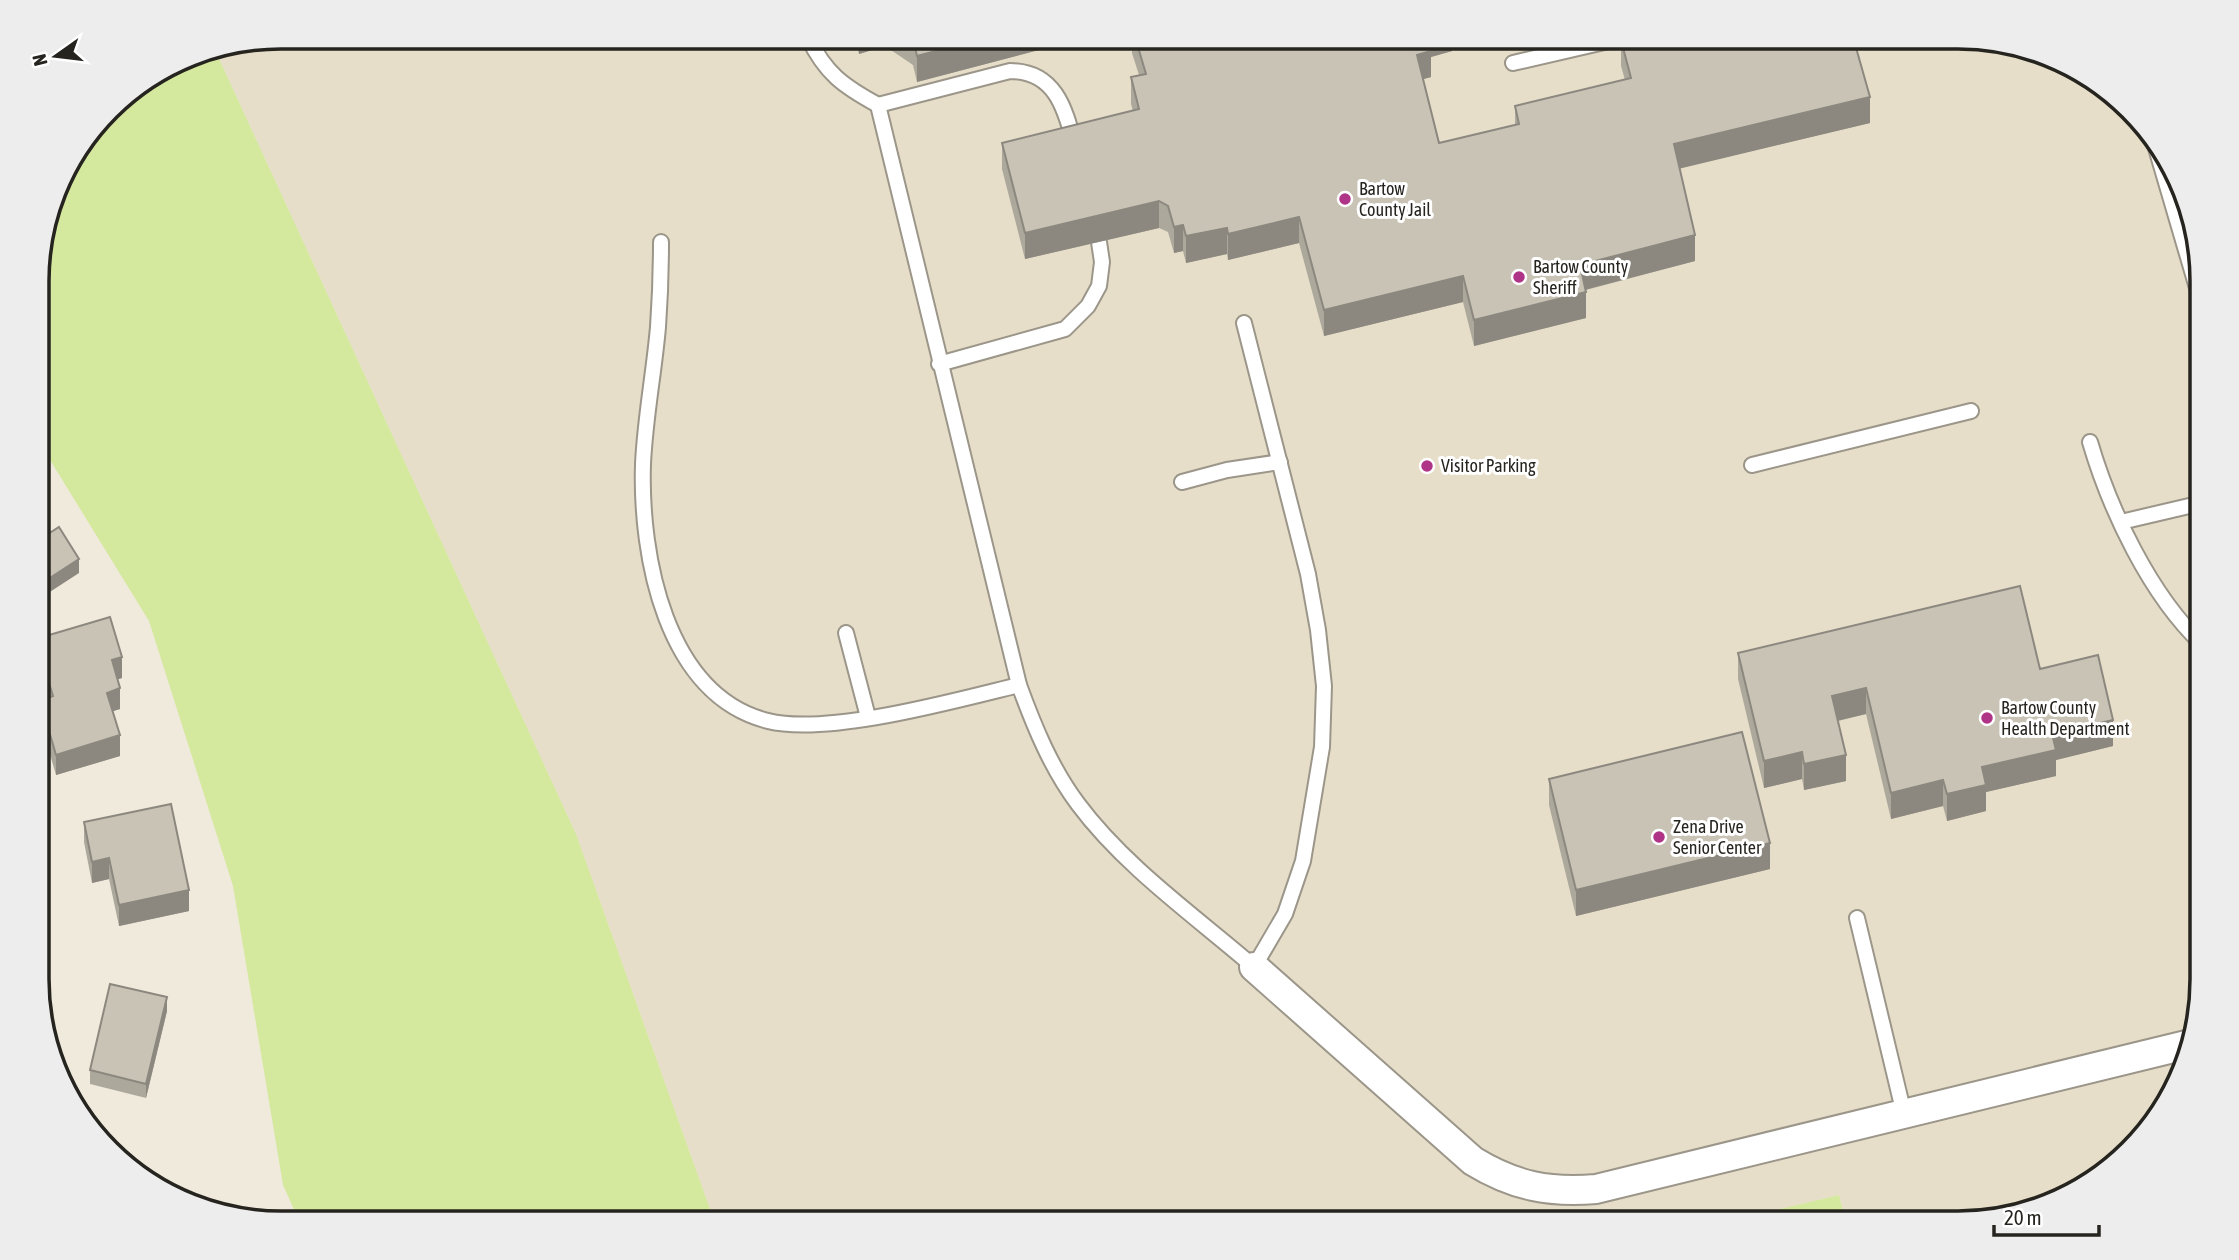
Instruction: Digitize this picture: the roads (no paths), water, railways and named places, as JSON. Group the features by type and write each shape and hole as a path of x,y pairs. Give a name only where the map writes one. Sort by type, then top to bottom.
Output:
{"street":[{"path":"1254,967 1473,1161 1501,1178 1526,1187 1561,1192 1596,1189 2179,1047"}],"lane":[{"path":"814,49 821,64 846,88 878,105 1010,71 1028,71 1048,85 1065,107 1076,151"},
{"path":"1513,63 1574,49"},
{"path":"878,105 1019,685 1037,733 1086,814 1132,861 1254,967 1285,915 1303,861 1322,747 1324,686 1318,630 1280,462 1244,323"},
{"path":"2162,172 2190,264"},
{"path":"939,364 1065,329 1088,306 1099,286 1102,262 1099,242"},
{"path":"662,243 658,330 647,405 643,467 650,552 673,635 688,666 704,683 737,709 769,721 797,724 868,717 1019,685"},
{"path":"1752,465 1971,411"},
{"path":"2090,442 2101,478 2121,522 2157,589 2190,633"},
{"path":"1182,482 1227,470 1280,462"},
{"path":"2121,522 2190,506"},
{"path":"846,633 868,717"},
{"path":"1857,918 1904,1114"}],"place":[{"name":"Bartow County Jail","path":"1345,199"},
{"name":"Bartow County Sheriff","path":"1519,277"},
{"name":"Visitor Parking","path":"1427,466"},
{"name":"Bartow County Health Department","path":"1987,718"},
{"name":"Zena Drive Senior Center","path":"1659,837"}]}
